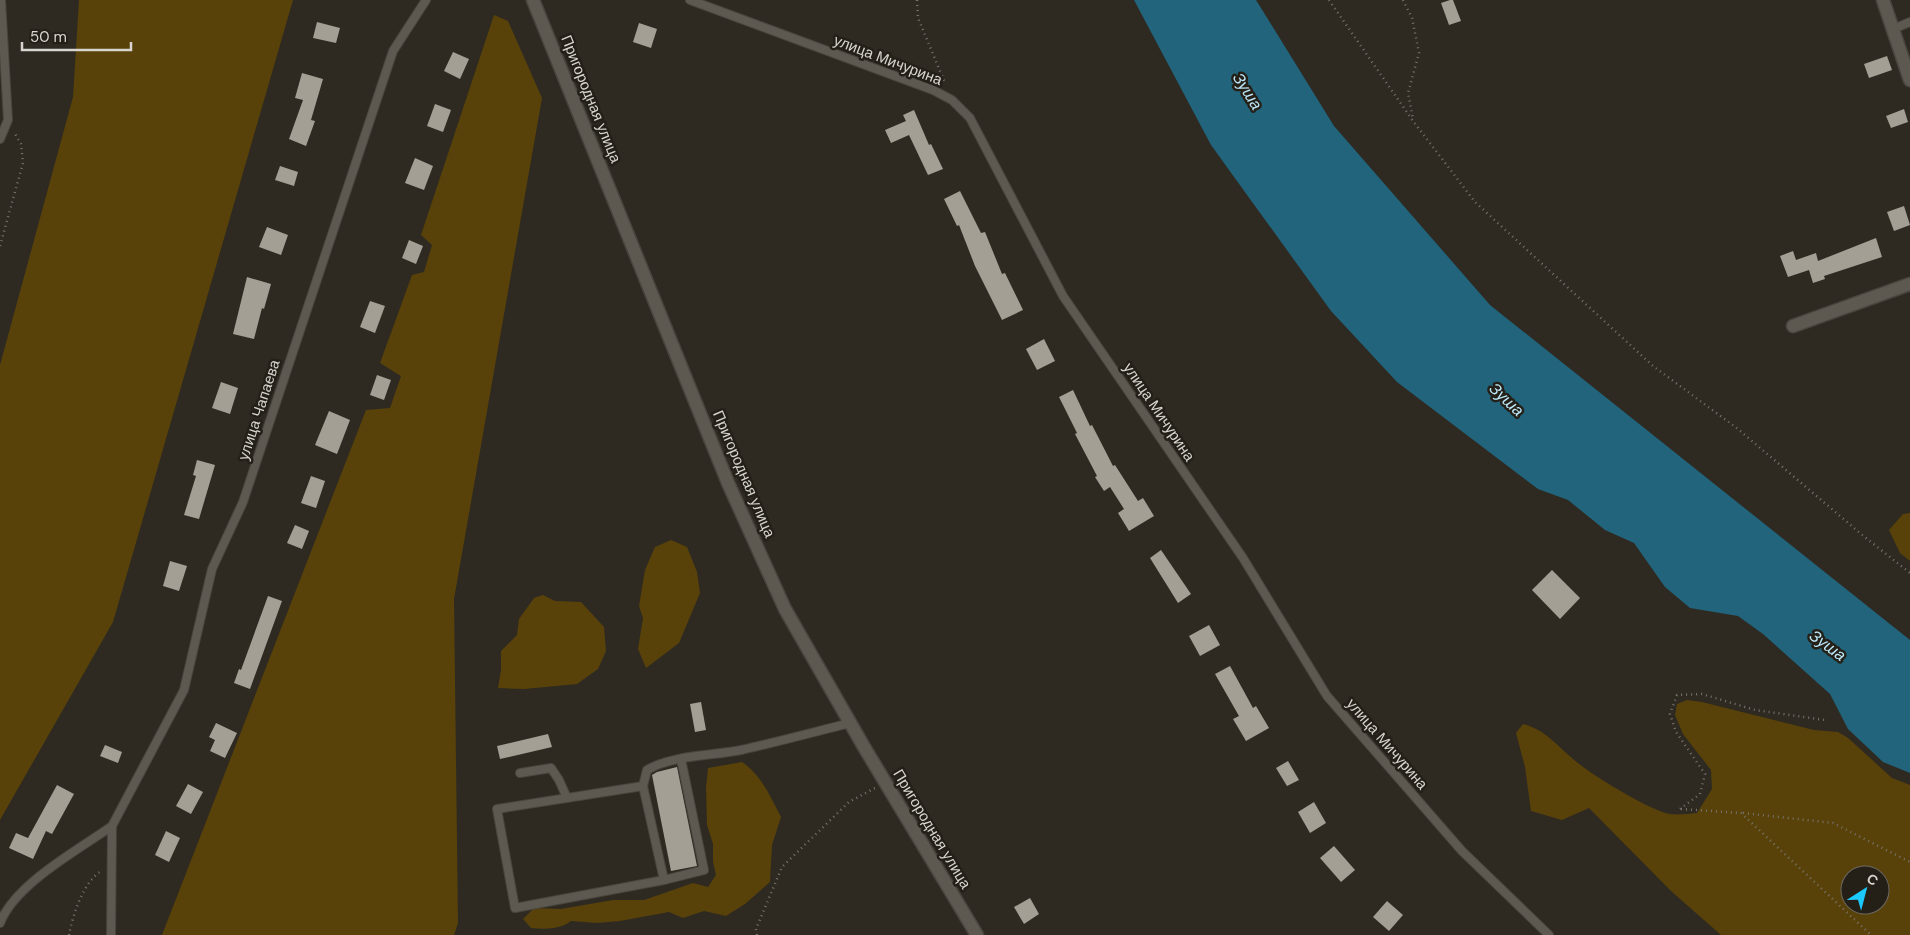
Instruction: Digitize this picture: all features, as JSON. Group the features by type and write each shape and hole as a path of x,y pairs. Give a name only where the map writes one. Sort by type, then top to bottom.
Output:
{"street":[{"name":"Пригородная улица","path":"533,0 728,483 785,609 885,783 977,935"},
{"path":"1883,0 1910,80"},
{"path":"1793,326 1910,285"}],"lane":[{"path":"0,139 8,120 1,0"},
{"name":"улица Чапаева","path":"0,923 17,895 112,826 184,690 212,569 243,502 393,51 426,0"},
{"name":"улица Мичурина","path":"690,0 933,90 952,100 970,118 1063,296 1242,558 1327,696 1462,851 1549,935"},
{"path":"1893,29 1910,22"},
{"path":"664,880 643,786 647,770 654,766 680,759 741,750 850,723"},
{"path":"643,786 496,809 515,908 664,880 704,870 680,759"},
{"path":"520,774 551,768 567,798"},
{"name":"улица Чапаева","path":"111,935 112,826"}],"path":[{"path":"917,0 918,18 952,100"},
{"path":"1328,0 1413,121 1475,202 1653,366 1738,429 1861,534 1910,573"},
{"path":"1403,0 1412,18 1419,54 1408,93 1413,121"},
{"path":"0,246 23,163 21,144 8,120"},
{"path":"1825,720 1755,710 1702,694 1677,695 1670,714 1676,732 1705,774 1700,794 1680,809 1741,813 1833,823 1910,862"},
{"path":"757,935 756,929 782,867 849,802 885,783"},
{"path":"1741,813 1870,935"},
{"path":"69,935 73,916 92,877 112,864"}],"shaded area":[{"path":"79,0 293,0 113,622 0,820 0,365 73,97"},
{"path":"494,15 508,21 542,98 454,599 458,923 454,935 162,935 366,410 390,408 401,376 380,363 412,275 424,272 432,245 421,235"},
{"path":"1910,513 1910,561 1900,553 1889,530 1903,514"},
{"path":"671,540 687,547 697,572 700,593 679,643 646,668 638,649 643,618 639,606 645,570 655,547"},
{"path":"543,595 555,601 581,602 604,627 606,651 598,669 577,684 524,689 498,688 501,670 501,651 517,635 519,619 534,598"},
{"path":"1687,700 1702,702 1814,730 1838,732 1848,738 1892,778 1910,785 1910,935 1721,935 1671,891 1589,808 1562,820 1531,811 1525,767 1516,733 1523,724 1540,731 1589,771 1639,801 1670,814 1697,813 1712,789 1711,770 1683,734 1675,715 1677,704"},
{"path":"742,762 760,780 781,817 772,845 770,882 745,904 726,916 704,911 683,918 669,912 620,921 597,923 571,921 562,926 542,929 531,928 523,919 534,908 561,909 613,900 644,900 693,883 708,887 716,875 713,862 713,844 707,825 706,788 708,768"}],"water":[{"name":"Зуша","path":"1134,0 1256,0 1334,126 1490,305 1910,640 1910,773 1883,762 1848,729 1830,694 1763,634 1738,616 1690,608 1665,587 1634,543 1605,530 1568,500 1538,489 1397,382 1331,311 1211,145"}],"building":[{"path":"1453,0 1461,21 1449,25 1441,3"},
{"path":"317,22 340,28 336,43 313,38"},
{"path":"639,23 657,29 651,48 633,42"},
{"path":"453,52 469,59 460,79 444,71"},
{"path":"1887,56 1892,70 1869,78 1864,64"},
{"path":"302,73 323,79 311,120 315,121 306,146 289,139 303,100 295,98"},
{"path":"435,104 451,110 443,132 427,126"},
{"path":"1904,109 1908,122 1891,128 1886,116"},
{"path":"914,110 929,145 931,144 943,169 928,175 909,135 891,143 885,130 906,121 903,115"},
{"path":"415,158 433,166 424,190 405,183"},
{"path":"280,166 298,172 294,186 275,180"},
{"path":"960,191 981,233 985,232 1002,274 1005,273 1023,310 1002,320 975,266 959,225 957,226 944,199"},
{"path":"1904,206 1910,225 1894,231 1887,212"},
{"path":"267,227 288,235 281,255 259,247"},
{"path":"1876,238 1882,257 1824,276 1825,279 1813,283 1809,270 1788,277 1780,256 1793,251 1796,260 1816,253 1818,261"},
{"path":"409,240 423,246 416,264 402,258"},
{"path":"247,277 271,284 264,309 262,308 254,339 233,334"},
{"path":"370,301 385,306 375,333 360,327"},
{"path":"1044,339 1055,361 1037,370 1026,349"},
{"path":"377,375 391,380 384,400 370,395"},
{"path":"221,382 238,388 230,414 212,408"},
{"path":"1073,390 1090,426 1092,425 1113,466 1115,465 1138,501 1143,498 1154,516 1129,531 1118,513 1124,509 1110,487 1104,491 1095,477 1097,476 1075,434 1077,433 1059,397"},
{"path":"329,411 350,420 337,454 315,445"},
{"path":"197,460 215,465 199,519 184,515 196,476 193,475"},
{"path":"311,476 325,481 316,508 301,503"},
{"path":"295,525 309,531 302,549 287,543"},
{"path":"1161,550 1191,594 1178,603 1150,558"},
{"path":"170,561 187,566 179,591 163,586"},
{"path":"1552,570 1580,598 1560,619 1532,590"},
{"path":"268,596 282,601 250,689 234,683 239,669 241,670"},
{"path":"1209,625 1220,645 1200,656 1189,636"},
{"path":"1230,666 1253,708 1256,706 1269,728 1246,741 1233,719 1239,716 1215,674"},
{"path":"701,702 706,730 695,732 690,704"},
{"path":"216,723 237,733 225,758 210,751 215,740 209,737"},
{"path":"548,734 552,747 500,759 497,746"},
{"path":"105,745 122,752 118,763 100,756"},
{"path":"1288,761 1299,780 1287,786 1276,768"},
{"path":"677,767 697,866 671,871 652,775"},
{"path":"188,784 203,792 191,814 176,806"},
{"path":"57,785 74,794 52,834 46,831 33,859 9,848 16,833 28,838"},
{"path":"1314,802 1326,823 1310,833 1298,812"},
{"path":"166,831 180,838 169,862 155,855"},
{"path":"1334,846 1355,870 1341,882 1320,858"},
{"path":"1030,898 1039,914 1024,924 1014,907"},
{"path":"1387,901 1403,915 1389,931 1373,917"}]}
